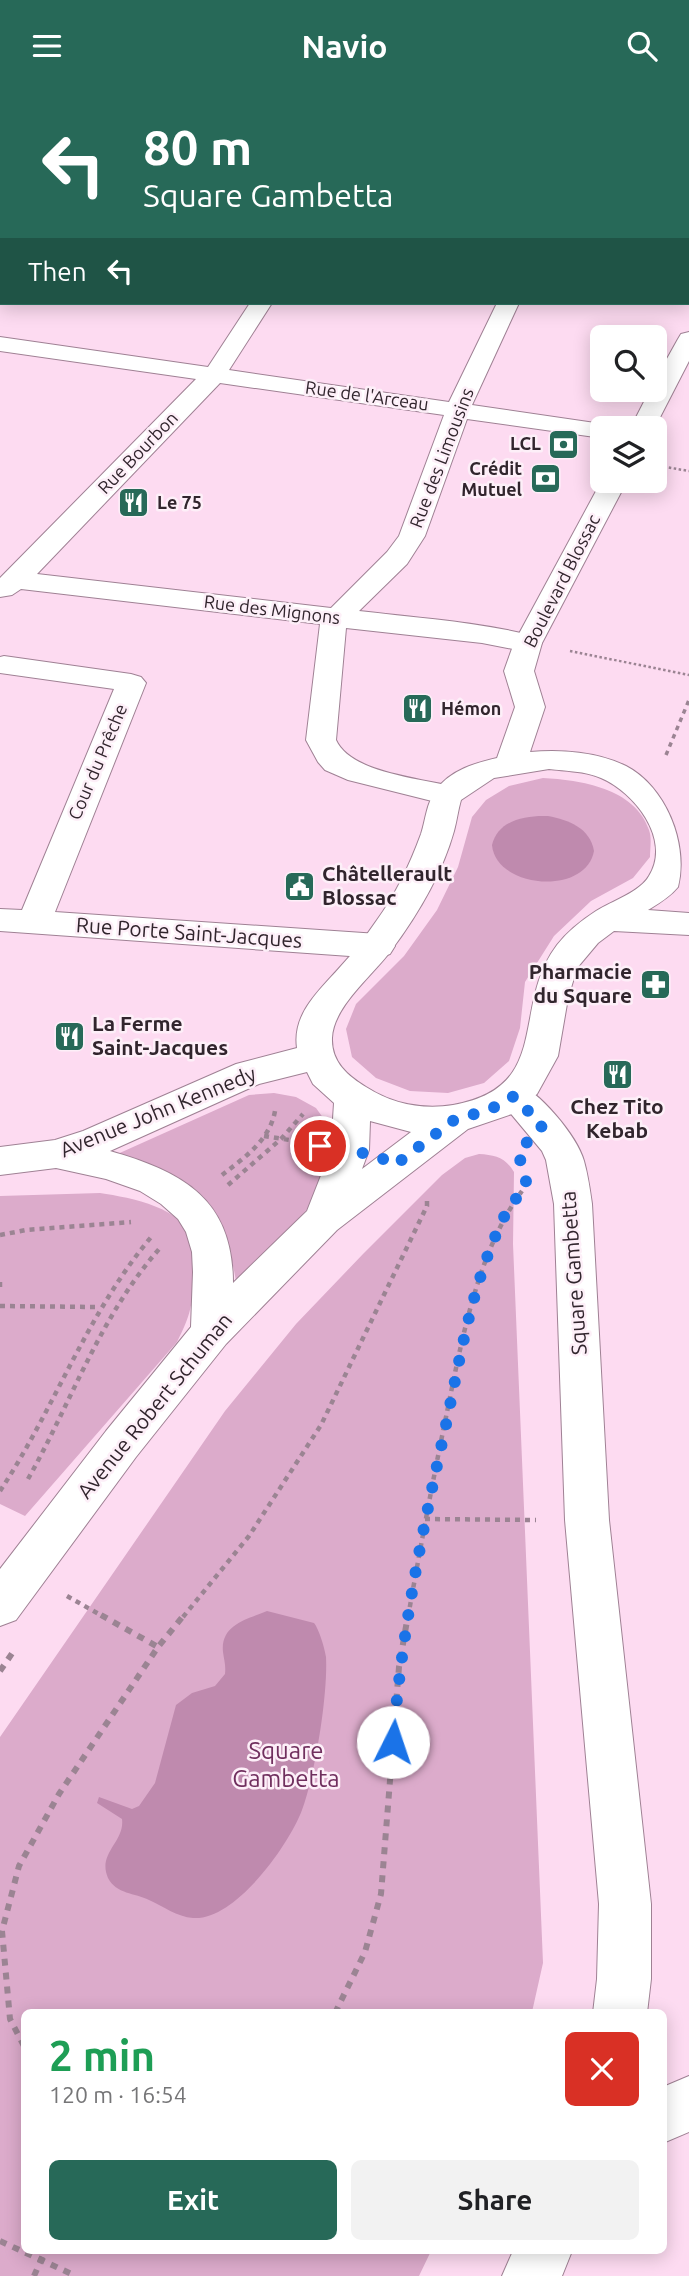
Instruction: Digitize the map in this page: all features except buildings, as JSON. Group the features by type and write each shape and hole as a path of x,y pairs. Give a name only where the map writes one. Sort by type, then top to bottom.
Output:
{"street":[{"name":"Rue Bourbon","path":"8,585 215,374 260,305"},
{"name":"Rue des Limousins","path":"337,618 397,558 412,536 458,409 507,305"},
{"path":"649,416 689,339"},
{"name":"Rue de l'Arceau","path":"0,344 590,429"},
{"name":"Boulevard Blossac","path":"511,763 530,707 519,671 528,643 608,493"},
{"name":"Rue des Mignons","path":"8,585 482,634 528,643"},
{"path":"333,1079 389,1114 423,1121 454,1120 491,1109 528,1111 535,1072 544,1049 552,994 560,968 578,943 607,919 665,881 685,842 664,802 633,780 595,765 549,760 511,763 476,773 448,795 351,770 335,762 321,740 332,628 337,618"},
{"name":"Cour du Prêche","path":"4,665 131,683 34,923"},
{"name":"Avenue Robert Schuman","path":"323,1219 349,1150 333,1079 313,1034 320,1013 378,946 423,869 448,795"},
{"path":"607,919 689,924"},
{"name":"Rue Porte Saint-Jacques","path":"0,920 378,946"},
{"name":"Avenue John Kennedy","path":"0,1161 55,1154 95,1142 249,1073 266,1069 333,1079"},
{"name":"Square Gambetta","path":"528,1111 557,1143 565,1160 573,1204 587,1520 625,1904 624,1979 620,2009"},
{"name":"Avenue Robert Schuman","path":"8,1579 211,1332 323,1219 454,1120"},
{"path":"55,1154 106,1163 153,1180 183,1213 202,1223 212,1249 214,1278 211,1332"},
{"path":"667,2113 689,2104"},
{"path":"531,2276 541,2254"}],"path":[{"path":"667,467 689,471"},
{"path":"528,643 689,675"},
{"path":"666,755 689,699"},
{"path":"0,1491 45,1416 98,1307 130,1259 264,1136 276,1116 274,1093 266,1069"},
{"path":"22,1487 61,1420 88,1354 112,1310 143,1264 183,1213 281,1139 333,1079"},
{"path":"337,2009 365,1952 382,1894 399,1667 425,1519 460,1348 477,1289 505,1213 527,1185 518,1152 528,1111"},
{"path":"264,1136 349,1150"},
{"path":"21,2040 10,2019 2,1931 19,1866 58,1794 158,1647 249,1536 321,1425 427,1206 427,1194 413,1176 395,1165"},
{"path":"0,1235 183,1213"},
{"path":"0,1282 0,1291"},
{"path":"0,1306 98,1307"},
{"path":"425,1519 587,1520"},
{"path":"91,1608 158,1647"},
{"path":"0,2241 21,2251"},
{"path":"28,2254 76,2276"},
{"path":"34,2276 44,2254"}],"green space":[{"path":"543,778 589,784 605,789 632,804 649,830 650,857 633,878 591,901 554,936 525,982 520,1028 509,1061 484,1083 448,1093 410,1091 376,1078 352,1057 346,1029 356,1004 404,956 437,910 458,867 472,817 486,800 509,786"},
{"path":"274,1093 296,1097 316,1108 334,1133 336,1153 318,1197 237,1287 224,1231 203,1196 168,1173 113,1156 249,1095"},
{"name":"Square Gambetta","path":"479,1154 490,1155 507,1163 514,1172 513,1244 543,1963 533,2009 21,2009 21,2254 430,2254 419,2276 0,2276 0,1737 225,1411 296,1324 442,1175 465,1158"},
{"path":"100,1193 155,1206 180,1221 189,1231 196,1251 190,1310 177,1342 25,1516 0,1504 0,1196"}],"shaded area":[{"path":"548,816 577,826 588,836 594,851 587,865 575,875 559,880 524,878 508,871 497,860 492,845 500,830 522,818"},
{"path":"267,1611 314,1623 325,1653 323,1713 307,1795 285,1842 243,1894 209,1916 187,1917 121,1890 111,1883 106,1861 120,1834 122,1819 97,1803 99,1797 132,1809 139,1806 155,1783 176,1705 192,1693 215,1686 225,1674 223,1643 226,1635 237,1624"}],"place":[{"name":"LCL","path":"564,444"},
{"name":"Crédit Mutuel","path":"545,479"},
{"name":"Le 75","path":"134,503"},
{"name":"Hémon","path":"418,709"},
{"name":"Châtellerault Blossac","path":"299,886"},
{"name":"Pharmacie du Square","path":"655,984"},
{"name":"La Ferme Saint-Jacques","path":"69,1036"},
{"name":"Chez Tito Kebab","path":"617,1075"}],"route":[{"path":"320,1146 375,1155 395,1165 454,1120 491,1109 514,1096 542,1126 518,1152 527,1185 505,1213 477,1289 460,1348 425,1519 399,1667 393,1742"}]}
